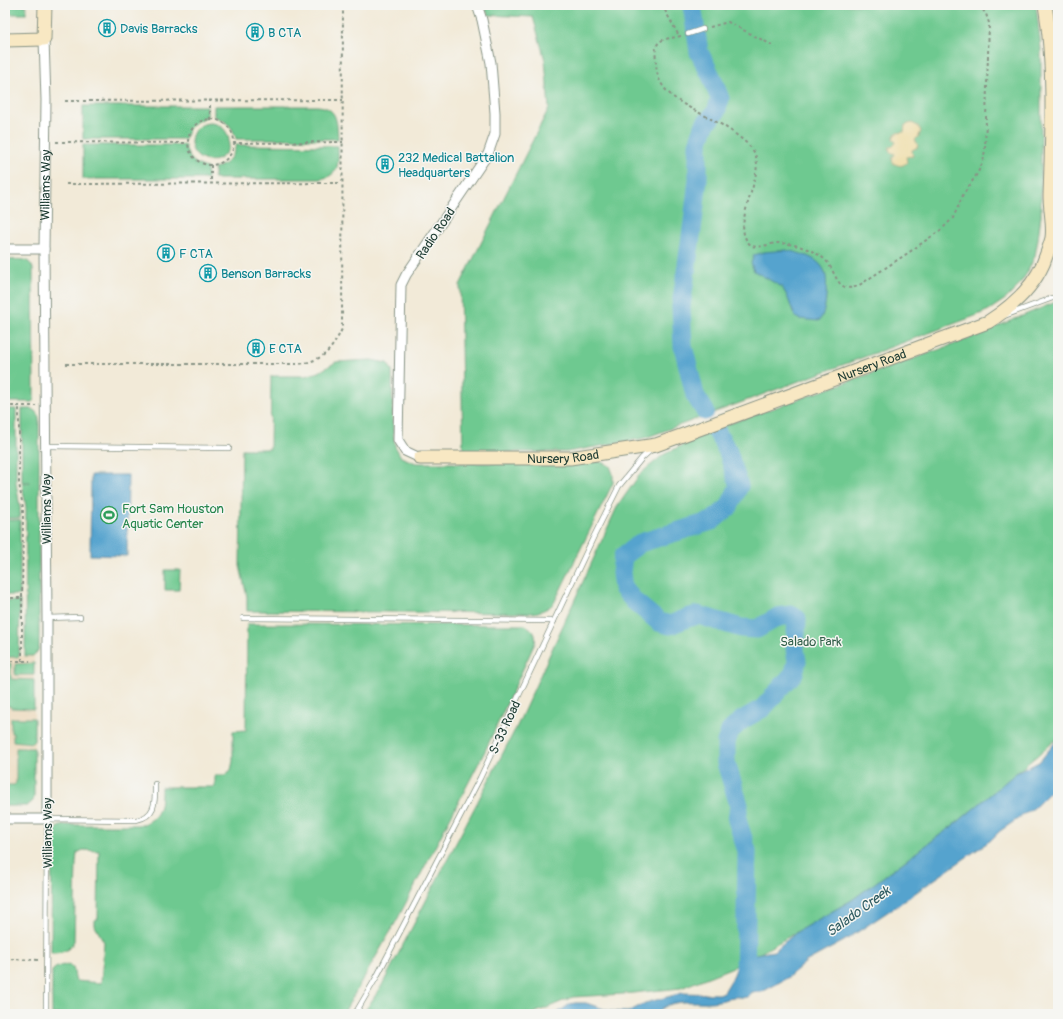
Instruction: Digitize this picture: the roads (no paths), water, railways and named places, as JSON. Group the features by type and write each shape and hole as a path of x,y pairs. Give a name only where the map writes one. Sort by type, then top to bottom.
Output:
{"street":[{"name":"Williams Way","path":"45,5 44,39 46,100 44,249 47,819"},
{"name":"Radio Road","path":"420,458 405,451 398,440 401,285 406,275 488,154 494,134 495,113 491,63 482,20 477,5"},
{"name":"Nursery Road","path":"420,458 570,458 656,445 988,322 1014,303 1031,285 1055,241 1050,198 1052,158 1051,75 1049,27 1045,5"},
{"path":"5,40 44,39"},
{"path":"5,249 44,249"},
{"path":"5,819 47,819"}],"lane":[{"path":"688,34 703,29"},
{"path":"988,322 1058,296"},
{"name":"S-33 Road","path":"355,1014 376,978 480,778 619,486 642,458 656,445"},
{"path":"46,446 229,448"},
{"path":"47,618 80,617"},
{"path":"243,618 554,621"},
{"path":"47,819 136,820 150,813 154,806 155,784"},
{"name":"Williams Way","path":"46,1014 47,819"}],"water":[{"path":"786,250 802,254 813,259 824,270 826,280 826,298 825,307 819,321 799,319 795,317 782,287 754,271 751,263 754,255 764,252"},
{"name":"Fort Sam Houston Aquatic Center","path":"91,475 128,475 127,556 90,555"},
{"name":"Salado Creek","path":"1058,739 1058,784 1035,807 1000,831 991,840 898,905 844,941 807,961 787,978 762,992 752,992 746,997 733,997 720,1001 680,1002 665,1006 659,1011 662,1014 556,1014 570,1004 575,1003 586,1003 610,1011 628,1012 645,1003 682,993 719,994 724,992 733,977 739,961 755,954 774,951 798,931 852,900 959,821 1016,773 1039,762"}],"waterway":[{"path":"692,5 699,52 712,78 720,99 716,112 705,124 698,144 698,179 681,307 683,346 695,395 705,411"},
{"path":"717,432 728,452 739,486 729,507 712,521 640,543 623,556 621,573 623,588 635,602 659,622 670,625 698,615 741,628 757,629 778,617 791,615 797,619 795,649 797,661 794,673 763,708 742,720 730,731 726,742 726,763 739,805 737,820 747,851 745,984"}],"place":[{"name":"Davis Barracks","path":"107,28"},
{"name":"B CTA","path":"255,32"},
{"name":"232 Medical Battalion Headquarters","path":"385,164"},
{"name":"F CTA","path":"166,253"},
{"name":"Benson Barracks","path":"208,273"},
{"name":"E CTA","path":"256,348"},
{"name":"Fort Sam Houston Aquatic Center","path":"109,515"}],"park label":[{"name":"Salado Park","path":"811,641"}]}
